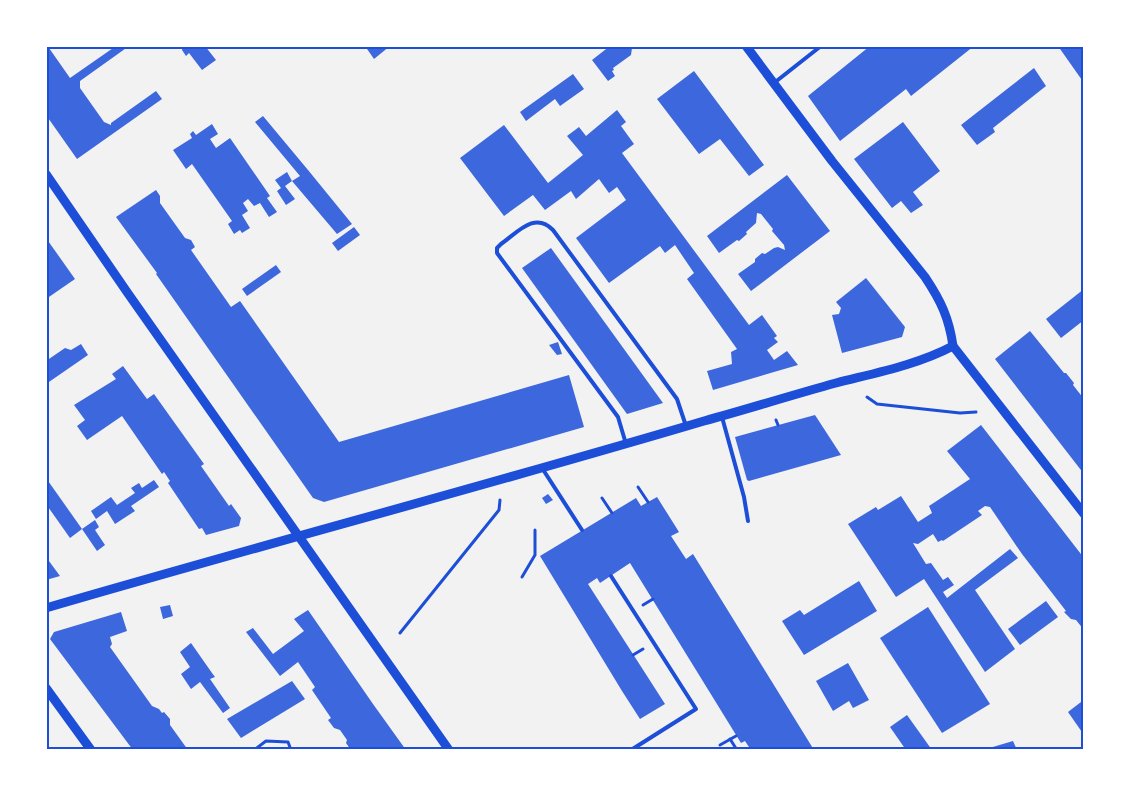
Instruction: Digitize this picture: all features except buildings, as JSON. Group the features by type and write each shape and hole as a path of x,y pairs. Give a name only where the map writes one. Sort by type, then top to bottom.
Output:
{"street":[{"path":"746,46 937,295 946,313 953,346 1084,514"},
{"path":"46,174 449,750"},
{"path":"46,608 916,362 953,346"},
{"path":"46,688 91,750"}],"lane":[{"path":"773,83 821,46"},
{"path":"626,444 618,417 497,252 497,248 501,244 531,223 541,221 553,230 677,399 686,427"},
{"path":"722,416 744,497 748,521"},
{"path":"542,468 582,530"},
{"path":"611,576 696,708 631,750"}],"path":[{"path":"867,397 877,404 960,413 976,412"},
{"path":"776,420 778,425"},
{"path":"638,488 648,502"},
{"path":"602,498 612,512"},
{"path":"400,633 499,510 500,500"},
{"path":"522,577 535,555 535,530"},
{"path":"720,745 736,736"},
{"path":"730,739 737,750"},
{"path":"254,750 266,741 288,742 291,750"}]}
